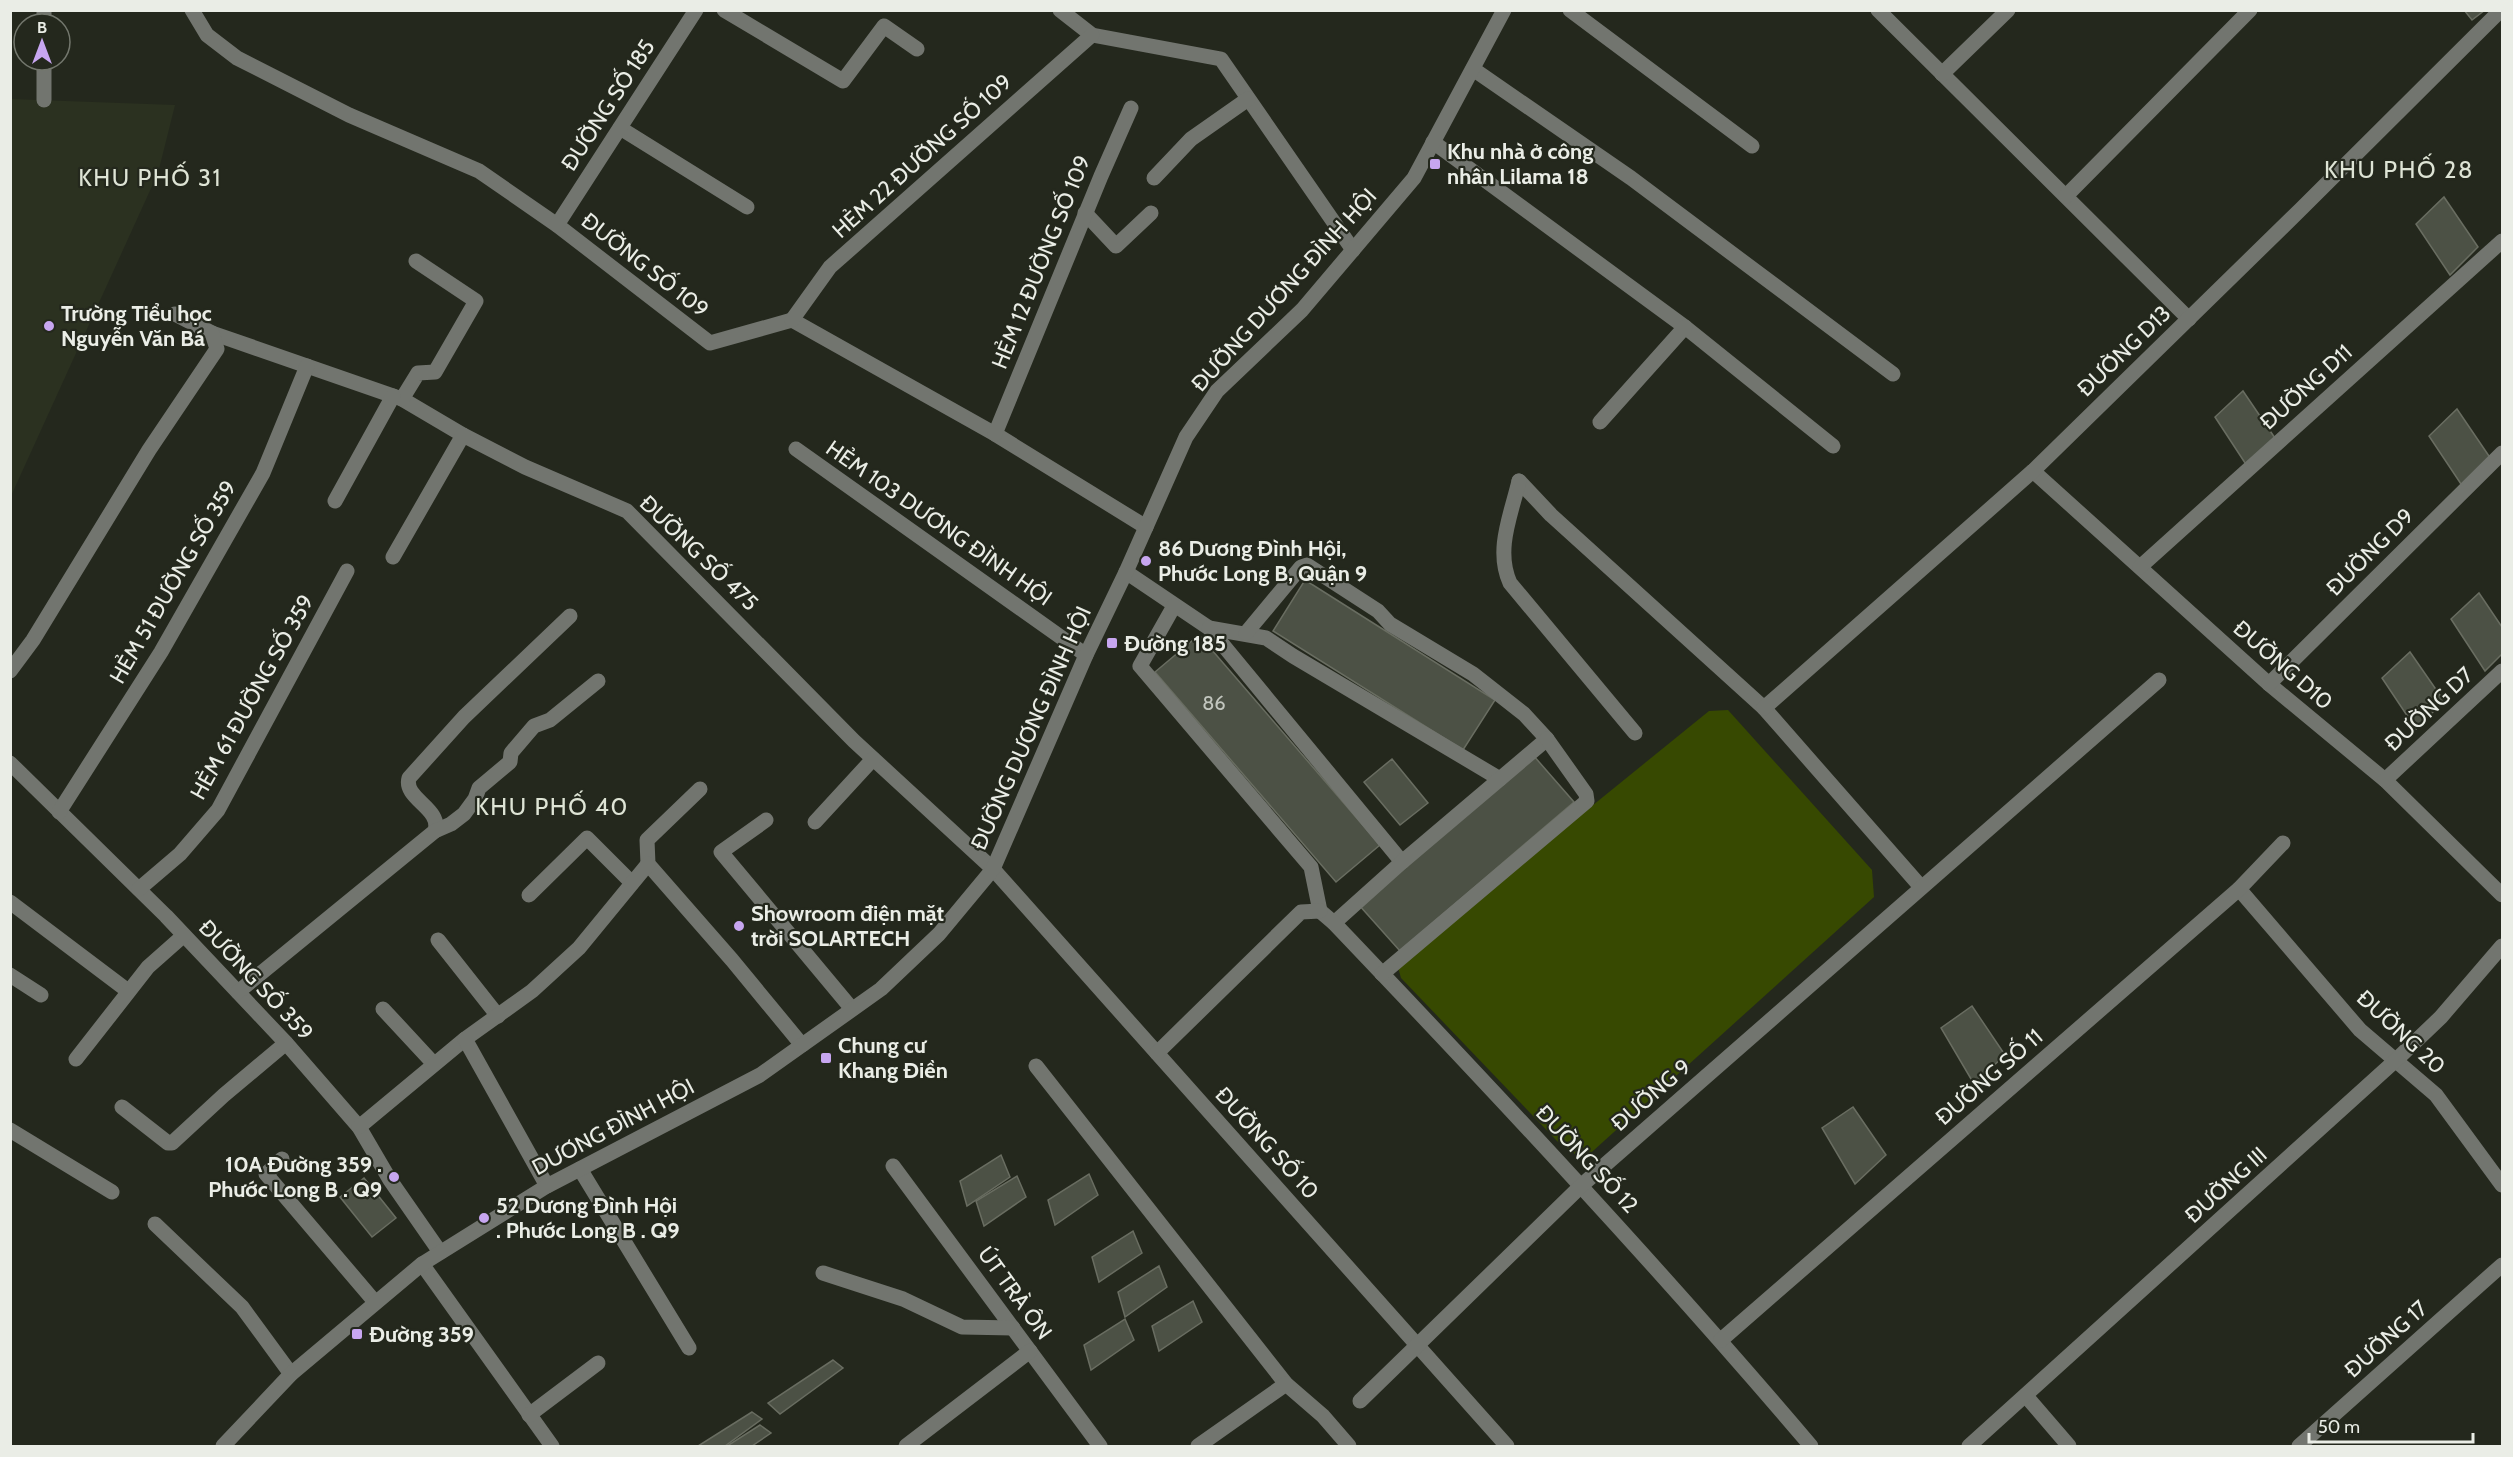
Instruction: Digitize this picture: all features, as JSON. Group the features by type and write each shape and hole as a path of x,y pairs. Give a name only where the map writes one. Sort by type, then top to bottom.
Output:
{"street":[{"name":"ĐƯỜNG SỐ 109","path":"192,10 207,35 237,58 349,115 479,171 557,225 710,343 792,320"},
{"name":"ĐƯỜNG SỐ 185","path":"557,225 696,10"},
{"path":"724,10 843,81 884,26 917,49"},
{"path":"1060,10 1092,35 1221,59 1353,250"},
{"name":"ĐƯỜNG DƯƠNG ĐÌNH HỘI","path":"993,869 1086,654 1126,572 1186,437 1217,391 1302,309 1414,178 1504,10"},
{"path":"1570,10 1752,146"},
{"path":"1878,10 2189,319"},
{"path":"1942,74 2008,10"},
{"path":"2066,196 2250,10"},
{"name":"ĐƯỜNG D13","path":"1764,708 2033,471 2501,10"},
{"name":"HẺM 22 ĐƯỜNG SỐ 109","path":"792,320 830,267 1092,35"},
{"path":"1473,69 1631,178 1893,374"},
{"path":"44,72 44,100"},
{"path":"1155,178 1191,139 1248,99"},
{"name":"HẺM 12 ĐƯỜNG SỐ 109","path":"995,434 1085,213 1131,108"},
{"path":"620,128 747,207"},
{"path":"1433,142 1685,327 1833,446"},
{"path":"1085,213 1116,246 1151,213"},
{"name":"ĐƯỜNG D11","path":"2140,567 2502,241"},
{"path":"335,501 397,397 418,374 435,372 476,301 416,261"},
{"name":"ĐƯỜNG SỐ 475","path":"175,314 212,333 397,397 525,468 627,511 873,759 993,869"},
{"path":"792,320 995,434 1146,527"},
{"path":"1600,422 1685,327"},
{"path":"10,671 33,640 149,450 217,349 212,333"},
{"name":"HẺM 51 ĐƯỜNG SỐ 359","path":"59,812 161,652 263,473 307,366"},
{"path":"393,557 463,435"},
{"name":"HẺM 103 DƯƠNG ĐÌNH HỘI","path":"796,449 1086,654"},
{"name":"ĐƯỜNG D9","path":"2269,684 2502,453"},
{"name":"ĐƯỜNG D10","path":"2033,471 2269,684 2385,780 2502,895"},
{"path":"1635,733 1510,583 1504,570 1503,546 1518,481 1551,515 1764,708 1921,887"},
{"path":"1246,633 1301,567 1307,565 1378,611 1390,624 1473,674 1524,714 1586,794 1587,801 1382,974"},
{"name":"HẺM 61 ĐƯỜNG SỐ 359","path":"138,890 180,854 218,810 347,571"},
{"path":"1126,572 1209,628 1402,862"},
{"path":"1157,1053 1301,912 1320,911 1311,867 1140,666 1174,606"},
{"path":"435,831 437,824 435,818 409,787 409,778 465,717 570,616"},
{"path":"1209,628 1266,638 1500,779"},
{"name":"ĐƯỜNG D7","path":"2385,780 2502,671"},
{"name":"ĐƯỜNG 9","path":"1360,1401 1582,1185 2159,680"},
{"path":"238,992 435,831 451,824 464,814 479,789 510,762 511,753 534,726 550,720 598,681"},
{"path":"1334,923 1546,740"},
{"path":"814,822 873,759"},
{"name":"ĐƯỜNG SỐ 359","path":"10,763 138,890 286,1043 359,1127 390,1180 440,1252"},
{"path":"700,789 647,840 648,864 802,1045"},
{"path":"766,820 721,852 852,1009"},
{"path":"529,895 586,838 632,883"},
{"name":"ĐƯỜNG SỐ 11","path":"1721,1340 2239,889 2283,843"},
{"path":"359,1127 465,1039 532,992 579,948 648,864"},
{"name":"DƯƠNG ĐÌNH HỘI","path":"226,1446 291,1374 422,1264 547,1186 760,1075 880,989 939,934 993,869"},
{"name":"ĐƯỜNG SỐ 10","path":"993,869 1508,1446"},
{"name":"ĐƯỜNG 20","path":"2239,889 2360,1030 2436,1095 2502,1185"},
{"path":"10,902 128,992"},
{"name":"ĐƯỜNG SỐ 12","path":"1320,911 1334,923 1582,1185 1721,1340 1811,1446"},
{"path":"76,1059 148,967 183,936"},
{"path":"438,940 498,1016"},
{"name":"ĐƯỜNG III","path":"1969,1446 2396,1060 2441,1017 2502,946"},
{"path":"10,975 41,995"},
{"path":"383,1009 434,1065"},
{"path":"465,1039 547,1186"},
{"path":"122,1107 168,1143 172,1143 286,1043"},
{"path":"1036,1066 1286,1384 1323,1416 1349,1446"},
{"path":"10,1130 112,1192"},
{"path":"282,1159 266,1174 375,1302"},
{"name":"ÚT TRÀ ÔN","path":"893,1166 1100,1446"},
{"path":"580,1169 689,1348"},
{"path":"155,1224 242,1307 291,1374"},
{"path":"422,1264 552,1446"},
{"name":"ĐƯỜNG 17","path":"2300,1446 2502,1265"},
{"path":"823,1273 903,1299 962,1327 1013,1328"},
{"path":"906,1446 1030,1351"},
{"path":"529,1414 598,1363"},
{"path":"1197,1446 1286,1384"},
{"path":"2026,1396 2069,1446"}],"shaded area":[{"name":"Trường Tiểu học Nguyễn Văn Bá","path":"11,99 175,105 158,173 11,496"}],"green space":[{"path":"1728,710 1872,870 1874,897 1583,1160 1557,1141 1401,978 1397,964 1709,711"}],"building":[{"path":"2464,10 2485,10 2472,20"},
{"path":"2444,197 2478,247 2450,275 2416,224"},
{"path":"2243,391 2277,441 2249,469 2215,417"},
{"path":"2457,409 2491,459 2463,487 2429,436"},
{"path":"1305,580 1495,700 1463,750 1273,631"},
{"path":"2479,593 2502,627 2502,654 2485,671 2451,619"},
{"path":"1199,635 1380,845 1336,882 1155,672"},
{"path":"2410,652 2444,701 2416,729 2382,678"},
{"path":"1533,755 1574,802 1400,951 1359,905"},
{"path":"1392,759 1428,803 1400,825 1364,782"},
{"path":"1972,1006 2005,1055 1974,1084 1941,1028"},
{"path":"1853,1107 1886,1155 1855,1184 1822,1128"},
{"path":"1001,1155 1010,1177 967,1206 960,1181"},
{"path":"1089,1174 1098,1195 1055,1225 1048,1200"},
{"path":"1017,1176 1026,1197 984,1226 976,1201"},
{"path":"364,1178 396,1218 372,1237 340,1197"},
{"path":"1133,1231 1142,1253 1099,1282 1092,1257"},
{"path":"1159,1266 1167,1287 1125,1317 1118,1292"},
{"path":"1193,1301 1202,1322 1159,1351 1152,1326"},
{"path":"1125,1319 1134,1340 1091,1370 1084,1345"},
{"path":"833,1360 843,1368 780,1414 768,1403"},
{"path":"752,1412 762,1419 725,1446 698,1446"},
{"path":"760,1425 771,1433 752,1446 727,1446"}],"place":[{"name":"Khu nhà ở công nhân Lilama 18","path":"1435,164"},
{"name":"Trường Tiểu học Nguyễn Văn Bá","path":"49,326"},
{"name":"86 Dương Đình Hội, Phước Long B, Quận 9","path":"1146,561"},
{"name":"Đường 185","path":"1112,643"},
{"name":"Showroom điện mặt trời SOLARTECH","path":"739,926"},
{"name":"Chung cư Khang Điền","path":"826,1058"},
{"name":"10A Đường 359 . Phước Long B . Q9","path":"394,1177"},
{"name":"52 Dương Đình Hội . Phước Long B . Q9","path":"484,1218"},
{"name":"Đường 359","path":"357,1334"}],"district":[{"name":"KHU PHỐ 28","path":"2399,169"},
{"name":"KHU PHỐ 31","path":"150,177"},
{"name":"KHU PHỐ 40","path":"552,806"}]}
